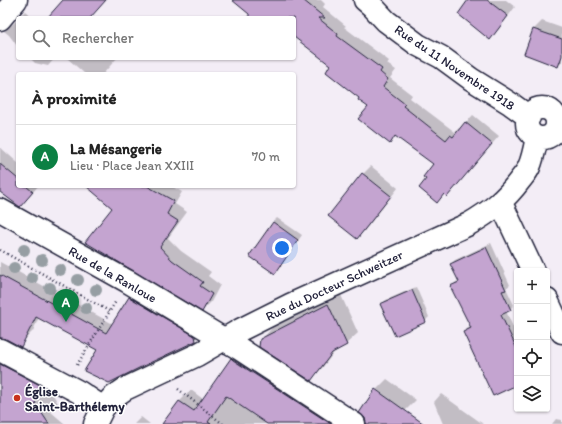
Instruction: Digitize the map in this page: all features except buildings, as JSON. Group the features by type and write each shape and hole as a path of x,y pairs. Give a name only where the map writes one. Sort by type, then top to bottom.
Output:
{"street":[{"path":"0,19 16,0"},
{"name":"Rue du 11 Novembre 1918","path":"365,0 386,21 418,45 440,57 470,79 529,117"},
{"path":"538,109 547,110 554,115 559,124 551,135 543,138 532,134 528,123 532,112 538,109"},
{"name":"Rue du Docteur Schweitzer","path":"99,416 112,398 125,389 196,355 290,305 469,224 489,212 501,203 529,167 537,137"},
{"path":"501,203 532,268"},
{"name":"Rue de la Ranloue","path":"0,210 127,281 240,348 354,424"},
{"path":"549,304 562,332"},
{"path":"0,350 79,392 99,416"}],"path":[{"path":"0,250 109,311"},
{"path":"65,384 127,281"},
{"path":"174,385 224,424"}],"place":[{"name":"La Mésangerie","path":"66,322"},
{"name":"Église Saint-Barthélemy","path":"17,398"}]}
